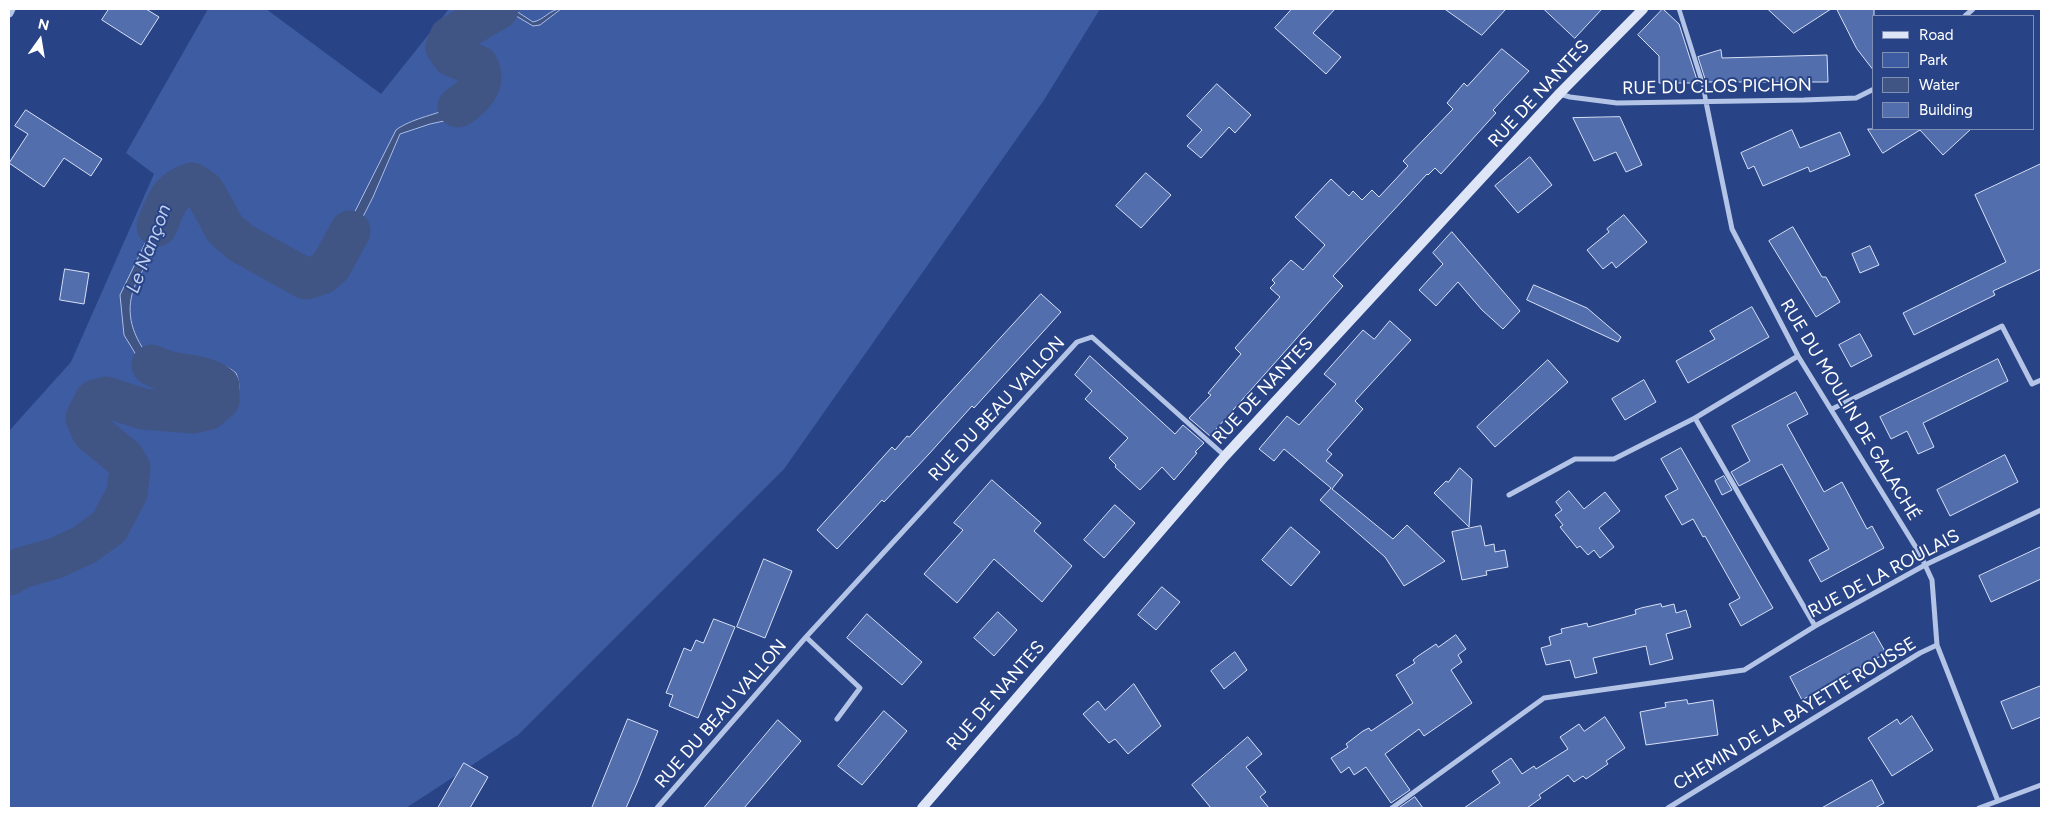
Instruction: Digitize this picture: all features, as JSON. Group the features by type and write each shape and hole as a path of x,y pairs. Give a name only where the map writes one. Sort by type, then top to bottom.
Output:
{"main road":[{"name":"RUE DE NANTES","path":"922,808 1225,456 1560,94 1643,9"}],"street":[{"path":"9,13 11,9"},
{"name":"RUE DU MOULIN DE GALACHÉ","path":"1679,9 1703,85 1732,229 1798,356 1832,409 1925,565 1932,580 1937,645 1996,804"},
{"name":"RUE DU CLOS PICHON","path":"1560,94 1617,103 1706,102 1856,98 1872,89"},
{"path":"1832,409 2002,326 2032,384 2041,380"},
{"name":"RUE DU BEAU VALLON","path":"657,808 806,637 1077,342 1092,337 1225,456"},
{"path":"1509,495 1575,459 1614,459 1695,418 1798,356"},
{"path":"1695,418 1815,626"},
{"name":"RUE DE LA ROULAIS","path":"1392,808 1544,698 1744,670 1815,626 1925,565 2041,510"},
{"name":"RUE DU BEAU VALLON","path":"806,637 860,688 837,719"},
{"name":"CHEMIN DE LA BAYETTE ROUSSE","path":"1668,808 1920,653 1937,645"},
{"path":"1979,808 1996,804 2041,785"}],"green space":[{"path":"208,9 266,9 381,94 449,9 1100,9 1044,100 784,469 518,735 406,808 9,808 9,431 71,362 154,174 126,153"}],"water":[{"path":"493,9 513,9 533,22 557,9 561,9 540,25 533,26 506,10 447,43 450,52 476,56 483,61 487,87 453,119 400,134 373,197 333,276 324,284 301,291 212,242 191,195 182,191 174,197 164,215 158,245 135,284 132,293 130,311 133,329 147,354 163,369 211,363 220,364 236,373 239,389 234,401 224,411 210,418 194,423 161,426 140,422 104,406 96,405 89,407 84,429 126,446 135,455 130,486 115,526 110,535 87,543 64,567 9,582 9,571 63,554 106,526 112,514 124,478 125,465 83,429 77,419 91,395 147,414 163,415 198,413 215,399 214,379 168,375 147,366 138,358 124,335 120,295 151,231 162,198 177,184 193,183 214,223 226,238 299,281 317,276 329,263 396,130 408,123 450,108 462,101 470,92 474,80 472,62 443,58 438,39 448,36 491,12"}],"building":[{"path":"109,9 146,9 159,17 141,45 102,20"},
{"path":"1292,9 1335,9 1313,33 1341,57 1326,74 1275,28"},
{"path":"1445,9 1506,9 1482,35"},
{"path":"1544,9 1602,9 1575,38"},
{"path":"1663,9 1679,24 1698,83 1659,83 1659,56 1638,35"},
{"path":"1768,9 1831,9 1794,33"},
{"path":"1837,9 1874,9 1874,15 1872,15 1872,68 1857,49"},
{"path":"1502,49 1529,71 1493,110 1496,113 1441,174 1435,168 1427,174 1333,276 1343,286 1210,436 1189,418 1211,395 1208,393 1241,354 1235,348 1280,297 1270,288 1275,283 1272,280 1291,260 1303,270 1325,245 1295,217 1331,179 1349,196 1353,191 1362,200 1372,190 1379,197 1408,166 1403,161 1453,109 1447,103 1464,83 1467,86"},
{"path":"1721,50 1722,58 1827,55 1828,82 1706,82 1698,57"},
{"path":"1217,84 1251,115 1235,133 1229,127 1201,158 1187,146 1202,130 1187,116"},
{"path":"26,110 102,159 91,176 64,158 44,187 9,163 28,134 15,126"},
{"path":"1620,117 1642,165 1626,172 1616,152 1594,161 1573,118"},
{"path":"1868,129 1920,130 1883,153"},
{"path":"1792,130 1800,148 1840,132 1850,155 1810,172 1808,167 1763,186 1754,166 1748,169 1741,153"},
{"path":"1920,130 1970,130 1943,155"},
{"path":"1530,157 1552,185 1518,213 1495,186"},
{"path":"2041,164 2041,269 1993,291 1995,295 1914,335 1903,313 2006,262 1975,195"},
{"path":"1146,173 1171,195 1141,228 1116,206"},
{"path":"1624,215 1647,242 1616,268 1612,262 1603,269 1587,250 1609,232 1607,229"},
{"path":"1793,227 1822,277 1826,277 1840,302 1816,317 1769,241"},
{"path":"1452,232 1520,311 1503,329 1482,310 1458,282 1436,306 1419,290 1443,264 1433,253"},
{"path":"1870,246 1879,265 1860,273 1852,254"},
{"path":"65,269 89,273 84,304 60,300"},
{"path":"1534,285 1587,308 1621,337 1618,342 1527,300"},
{"path":"1041,294 1061,312 974,408 972,406 884,502 882,500 837,549 817,530 892,447 895,450 907,436 909,437"},
{"path":"1752,307 1769,337 1688,383 1676,361 1715,339 1710,331"},
{"path":"1390,321 1411,340 1355,401 1363,409 1327,450 1332,454 1326,461 1343,475 1332,489 1393,539 1407,525 1445,561 1404,586 1385,557 1320,500 1331,488 1284,449 1274,461 1259,449 1287,416 1299,425 1336,384 1324,374 1363,330 1374,339"},
{"path":"1860,334 1872,356 1851,367 1839,345"},
{"path":"1090,356 1175,434 1183,425 1204,443 1174,480 1162,467 1140,490 1115,467 1116,465 1109,458 1128,438 1085,399 1092,391 1075,375"},
{"path":"1998,359 2008,381 1923,423 1934,447 1918,454 1907,431 1891,439 1880,417"},
{"path":"1548,360 1568,382 1495,447 1477,427"},
{"path":"1644,380 1656,402 1625,420 1612,399"},
{"path":"1796,392 1808,414 1787,425 1824,492 1842,482 1867,529 1872,526 1884,548 1821,582 1809,560 1829,549 1782,464 1739,486 1731,472 1750,461 1732,426"},
{"path":"1681,448 1773,608 1741,626 1729,604 1740,598 1705,536 1703,537 1693,519 1682,525 1665,496 1678,489 1661,459"},
{"path":"2005,455 2018,482 1950,516 1937,490"},
{"path":"1460,468 1472,479 1469,527 1434,493 1446,481 1448,482"},
{"path":"1724,476 1732,490 1722,495 1715,481"},
{"path":"992,480 1041,523 1034,531 1072,566 1042,602 994,559 957,603 924,574 963,530 954,523"},
{"path":"1569,491 1584,509 1605,492 1620,511 1599,528 1614,547 1600,558 1594,550 1588,555 1580,546 1577,548 1560,527 1563,525 1555,515 1562,510 1556,502"},
{"path":"1115,505 1135,523 1104,558 1084,540"},
{"path":"1481,526 1485,546 1494,544 1495,552 1505,550 1508,567 1486,571 1487,575 1462,580 1452,532"},
{"path":"1291,527 1320,552 1291,586 1262,560"},
{"path":"2041,547 2041,579 1991,602 1979,576"},
{"path":"764,559 792,571 765,638 737,627"},
{"path":"1162,587 1180,602 1156,630 1138,615"},
{"path":"1661,604 1662,607 1674,604 1676,613 1686,610 1691,627 1666,634 1673,659 1650,665 1646,646 1593,658 1597,673 1575,678 1570,660 1546,665 1541,648 1551,645 1549,637 1562,633 1561,629 1587,623 1588,627 1636,614 1635,610 1641,608"},
{"path":"998,612 1017,630 994,656 974,638"},
{"path":"867,614 922,662 902,685 847,638"},
{"path":"714,619 735,627 698,718 669,706 673,695 666,693 684,648 691,651 696,640 703,643"},
{"path":"1874,632 1886,653 1802,700 1790,677"},
{"path":"1456,635 1466,649 1458,655 1462,662 1451,670 1472,703 1424,736 1419,729 1385,754 1410,790 1391,803 1366,767 1354,775 1349,767 1341,773 1331,758 1348,747 1346,744 1363,731 1369,728 1371,731 1413,703 1396,675 1415,663 1413,660 1436,644 1438,647"},
{"path":"1235,652 1247,670 1224,689 1211,671"},
{"path":"1134,684 1161,726 1128,754 1115,739 1109,743 1083,714 1098,701 1105,710"},
{"path":"2041,686 2041,717 2012,729 2001,702"},
{"path":"1687,700 1688,704 1713,700 1718,735 1646,745 1640,712 1666,707 1665,703"},
{"path":"884,711 907,731 862,785 838,766"},
{"path":"1912,716 1933,750 1892,776 1868,738 1897,719 1900,724"},
{"path":"1605,717 1625,748 1606,761 1608,764 1586,779 1583,776 1574,782 1568,775 1539,795 1541,798 1527,808 1464,808 1500,783 1492,771 1511,758 1522,774 1534,766 1536,769 1568,749 1560,737 1579,724 1584,731"},
{"path":"628,719 658,731 637,783 626,808 592,808"},
{"path":"778,720 801,741 744,808 704,808"},
{"path":"1248,737 1262,754 1246,767 1266,792 1260,797 1269,808 1211,808 1192,785"},
{"path":"464,763 488,777 470,808 438,808"},
{"path":"1872,780 1884,803 1875,808 1822,808"},
{"path":"1415,797 1423,808 1399,808"}],"waterway":[{"name":"Le Nançon","path":"458,107 473,95 481,79 478,66 452,56 446,47 450,37 498,9"},
{"name":"Le Nançon","path":"157,226 173,194 192,183 204,191 225,229 241,243 306,279 322,274 331,266 350,231"},
{"name":"Le Nançon","path":"9,575 21,568 56,558 84,545 109,527 127,493 130,468 124,458 92,432 86,418 95,400 106,397 143,409 193,413 207,410 219,400 219,386 213,382 170,372 152,365"}]}
